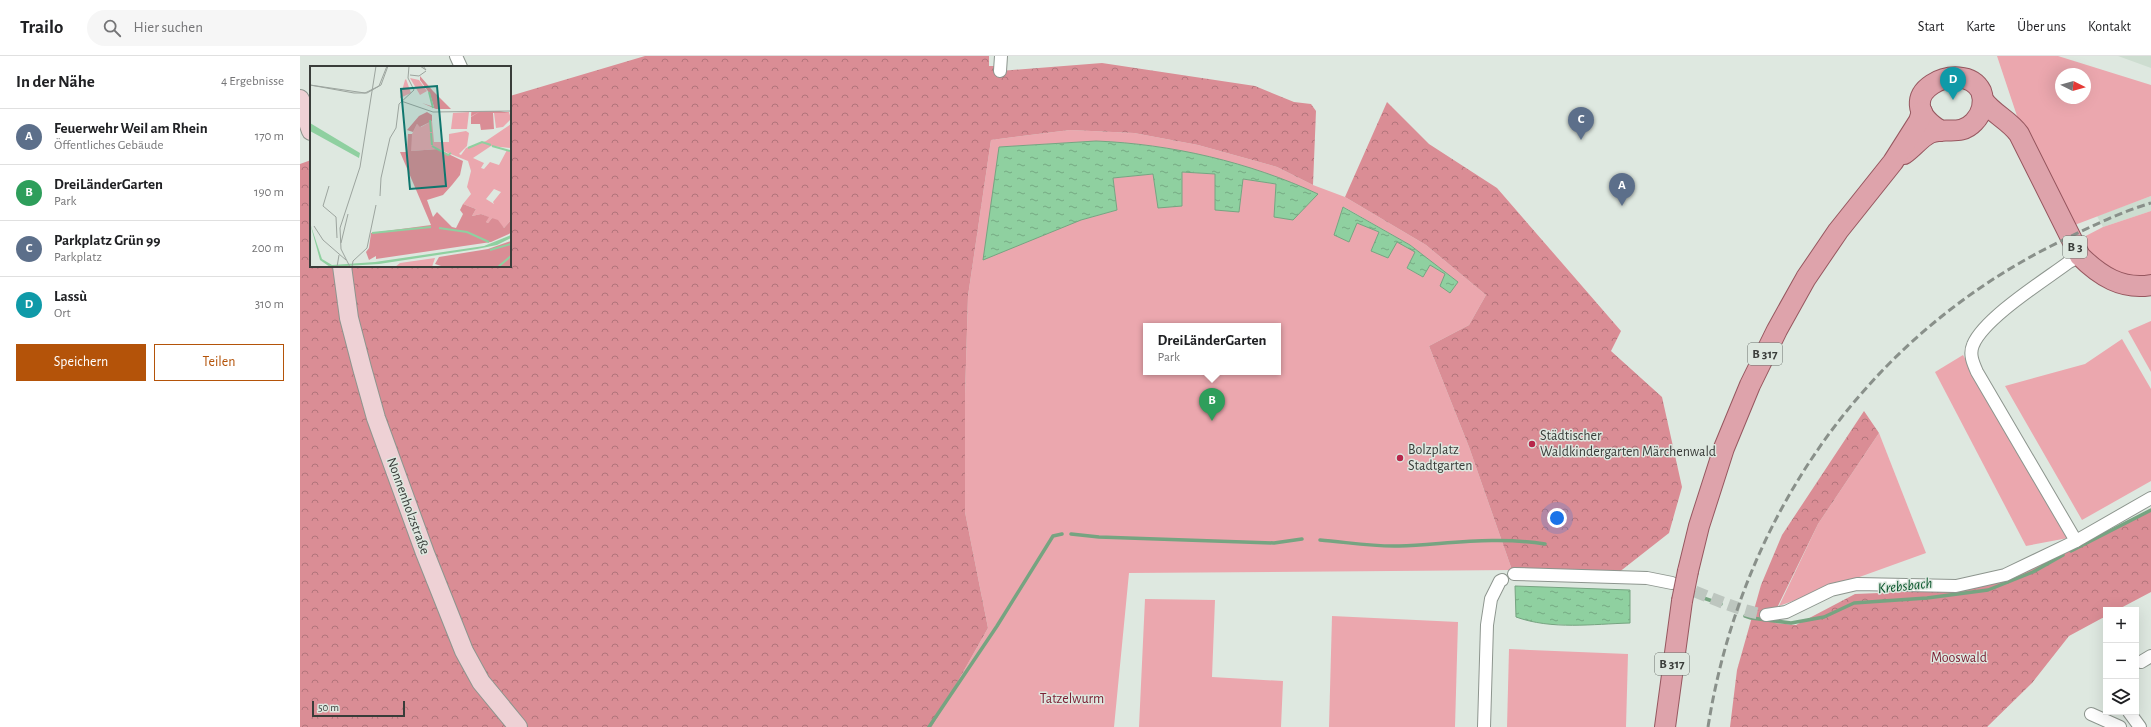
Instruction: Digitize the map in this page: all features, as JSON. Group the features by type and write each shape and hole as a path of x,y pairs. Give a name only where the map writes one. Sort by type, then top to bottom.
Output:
{"main road":[{"name":"B 3","path":"1922,112 1920,94 1922,88 1928,79 1946,66 1974,78 1980,86 1983,100 1989,108 2015,128 2027,148 2080,256 2093,270 2119,283 2133,286 2151,285"},
{"path":"1973,123 1980,113 1983,100"},
{"path":"1922,112 1929,123 1941,131 1960,130 1973,123 1982,122 1992,125 2022,141"},
{"name":"B 317","path":"1665,727 1682,601 1688,571 1699,526 1724,448 1747,391 1770,344 1806,278 1830,243 1893,162 1901,147 1919,121 1922,112"},
{"name":"B 317","path":"1893,162 1930,133 1941,131"}],"street":[{"path":"456,56 461,66"},
{"path":"1000,71 1001,56"},
{"path":"300,99 310,128"},
{"path":"2076,541 1977,372 1971,358 1972,346 1986,327 2027,293 2069,262 2080,256"},
{"name":"Nonnenholzstraße","path":"342,267 349,318 376,418 425,553 464,651 482,682 518,727"},
{"path":"1766,615 1786,612 1831,590 1857,584 1956,586 2005,575 2076,541 2151,498"},
{"path":"1514,574 1647,578 1672,583"},
{"path":"1484,727 1487,625 1491,600 1500,581 1502,580"},
{"path":"2090,714 2120,727"},
{"path":"2132,715 2140,727"}],"shaded area":[{"path":"2118,56 2151,56 2151,68"},
{"path":"2151,196 2151,211 2103,227 2097,216"}],"green space":[{"path":"645,56 989,56 989,66 1000,66 1000,71 1102,63 1255,86 1294,102 1311,104 1316,111 1313,185 1277,167 1198,145 1134,133 1070,130 991,140 968,296 965,395 965,512 988,628 932,727 300,727 300,164 310,160 310,267 511,267 511,96"},
{"path":"1997,56 2058,56 2151,85 2151,196 2072,226 2032,137 2020,125"},
{"path":"1387,102 1429,144 1497,188 1621,331 1611,351 1662,397 1682,487 1669,533 1618,573 1512,570 1469,447 1429,346 1469,325 1486,295 1426,245 1345,197"},
{"name":"Tatzelwurm","path":"1070,130 1134,133 1198,145 1277,167 1313,185 1345,197 1426,245 1486,295 1469,325 1429,346 1469,447 1512,570 1129,573 1114,727 932,727 988,628 965,512 965,395 968,296 991,140","holes":["1096,141 1124,143 1181,151 1237,164 1317,194 1274,217 1276,184 1243,179 1239,212 1215,174 1182,172 1159,208 1153,174 1113,178 1117,210 1081,220 999,147","1344,207 1410,245 1458,282 1430,265 1423,277 1407,268 1416,252 1397,242 1371,251 1379,232 1357,223 1334,235"]},
{"path":"2151,211 2151,277 2125,275 2108,270 2095,260 2078,240 2103,227"},
{"path":"2151,321 2151,372 2128,331"},
{"path":"2122,339 2151,389 2151,481 2082,520 2005,386 2085,364"},
{"path":"1963,355 2068,538 2026,546 1935,372"},
{"name":"Mooswald","path":"1864,411 1879,433 1818,524 1774,614 1775,623 1796,625 1855,594 1952,590 2007,580 2151,511 2151,592 2123,607 2103,607 2103,618 2069,636 2032,683 1987,727 1730,727 1737,670 1761,585 1782,535"},
{"path":"1879,433 1926,553 1779,606 1818,524"},
{"path":"1145,599 1215,600 1212,677 1283,681 1281,727 1139,727"},
{"path":"1332,616 1458,622 1455,727 1329,727"},
{"path":"1509,649 1628,654 1626,727 1507,727"}],"water":[{"path":"1096,141 1153,146 1209,157 1265,173 1318,194 1293,220 1274,217 1276,184 1243,179 1239,212 1215,210 1215,174 1182,172 1182,206 1158,208 1153,174 1113,178 1117,210 1081,220 983,260 999,147"},
{"path":"1343,207 1410,245 1458,282 1450,293 1440,286 1445,274 1430,265 1423,277 1407,268 1415,252 1397,242 1388,258 1371,251 1379,232 1357,223 1349,242 1334,235"},
{"path":"1515,586 1630,590 1630,623 1558,625 1544,624 1516,617"}],"waterway":[{"name":"Krebsbach","path":"2071,551 2151,510"},
{"path":"929,727 997,626 1053,536 1062,534"},
{"path":"1071,534 1099,537 1274,543 1302,539"},
{"path":"1320,540 1389,546 1472,541 1508,541 1545,544"},
{"name":"Krebsbach","path":"1745,616 1791,623 1824,617 1854,603 1927,598 1988,590 2033,572 2063,555"},
{"path":"1689,593 1721,604"}],"tunnel":[{"path":"1678,585 1733,606 1766,615"}],"railway":[{"path":"1708,727 1725,650 1750,576 1783,507 1823,442 1871,382 1927,329 1989,282 2057,243 2115,216 2151,203"}],"place":[{"name":"Lassù","path":"1953,100"},
{"name":"Parkplatz Grün 99","path":"1581,140"},
{"name":"Feuerwehr Weil am Rhein","path":"1622,206"},
{"name":"DreiLänderGarten","path":"1212,421"},
{"name":"Städtischer Waldkindergarten Märchenwald","path":"1532,444"},
{"name":"Bolzplatz Stadtgarten","path":"1400,458"}]}
